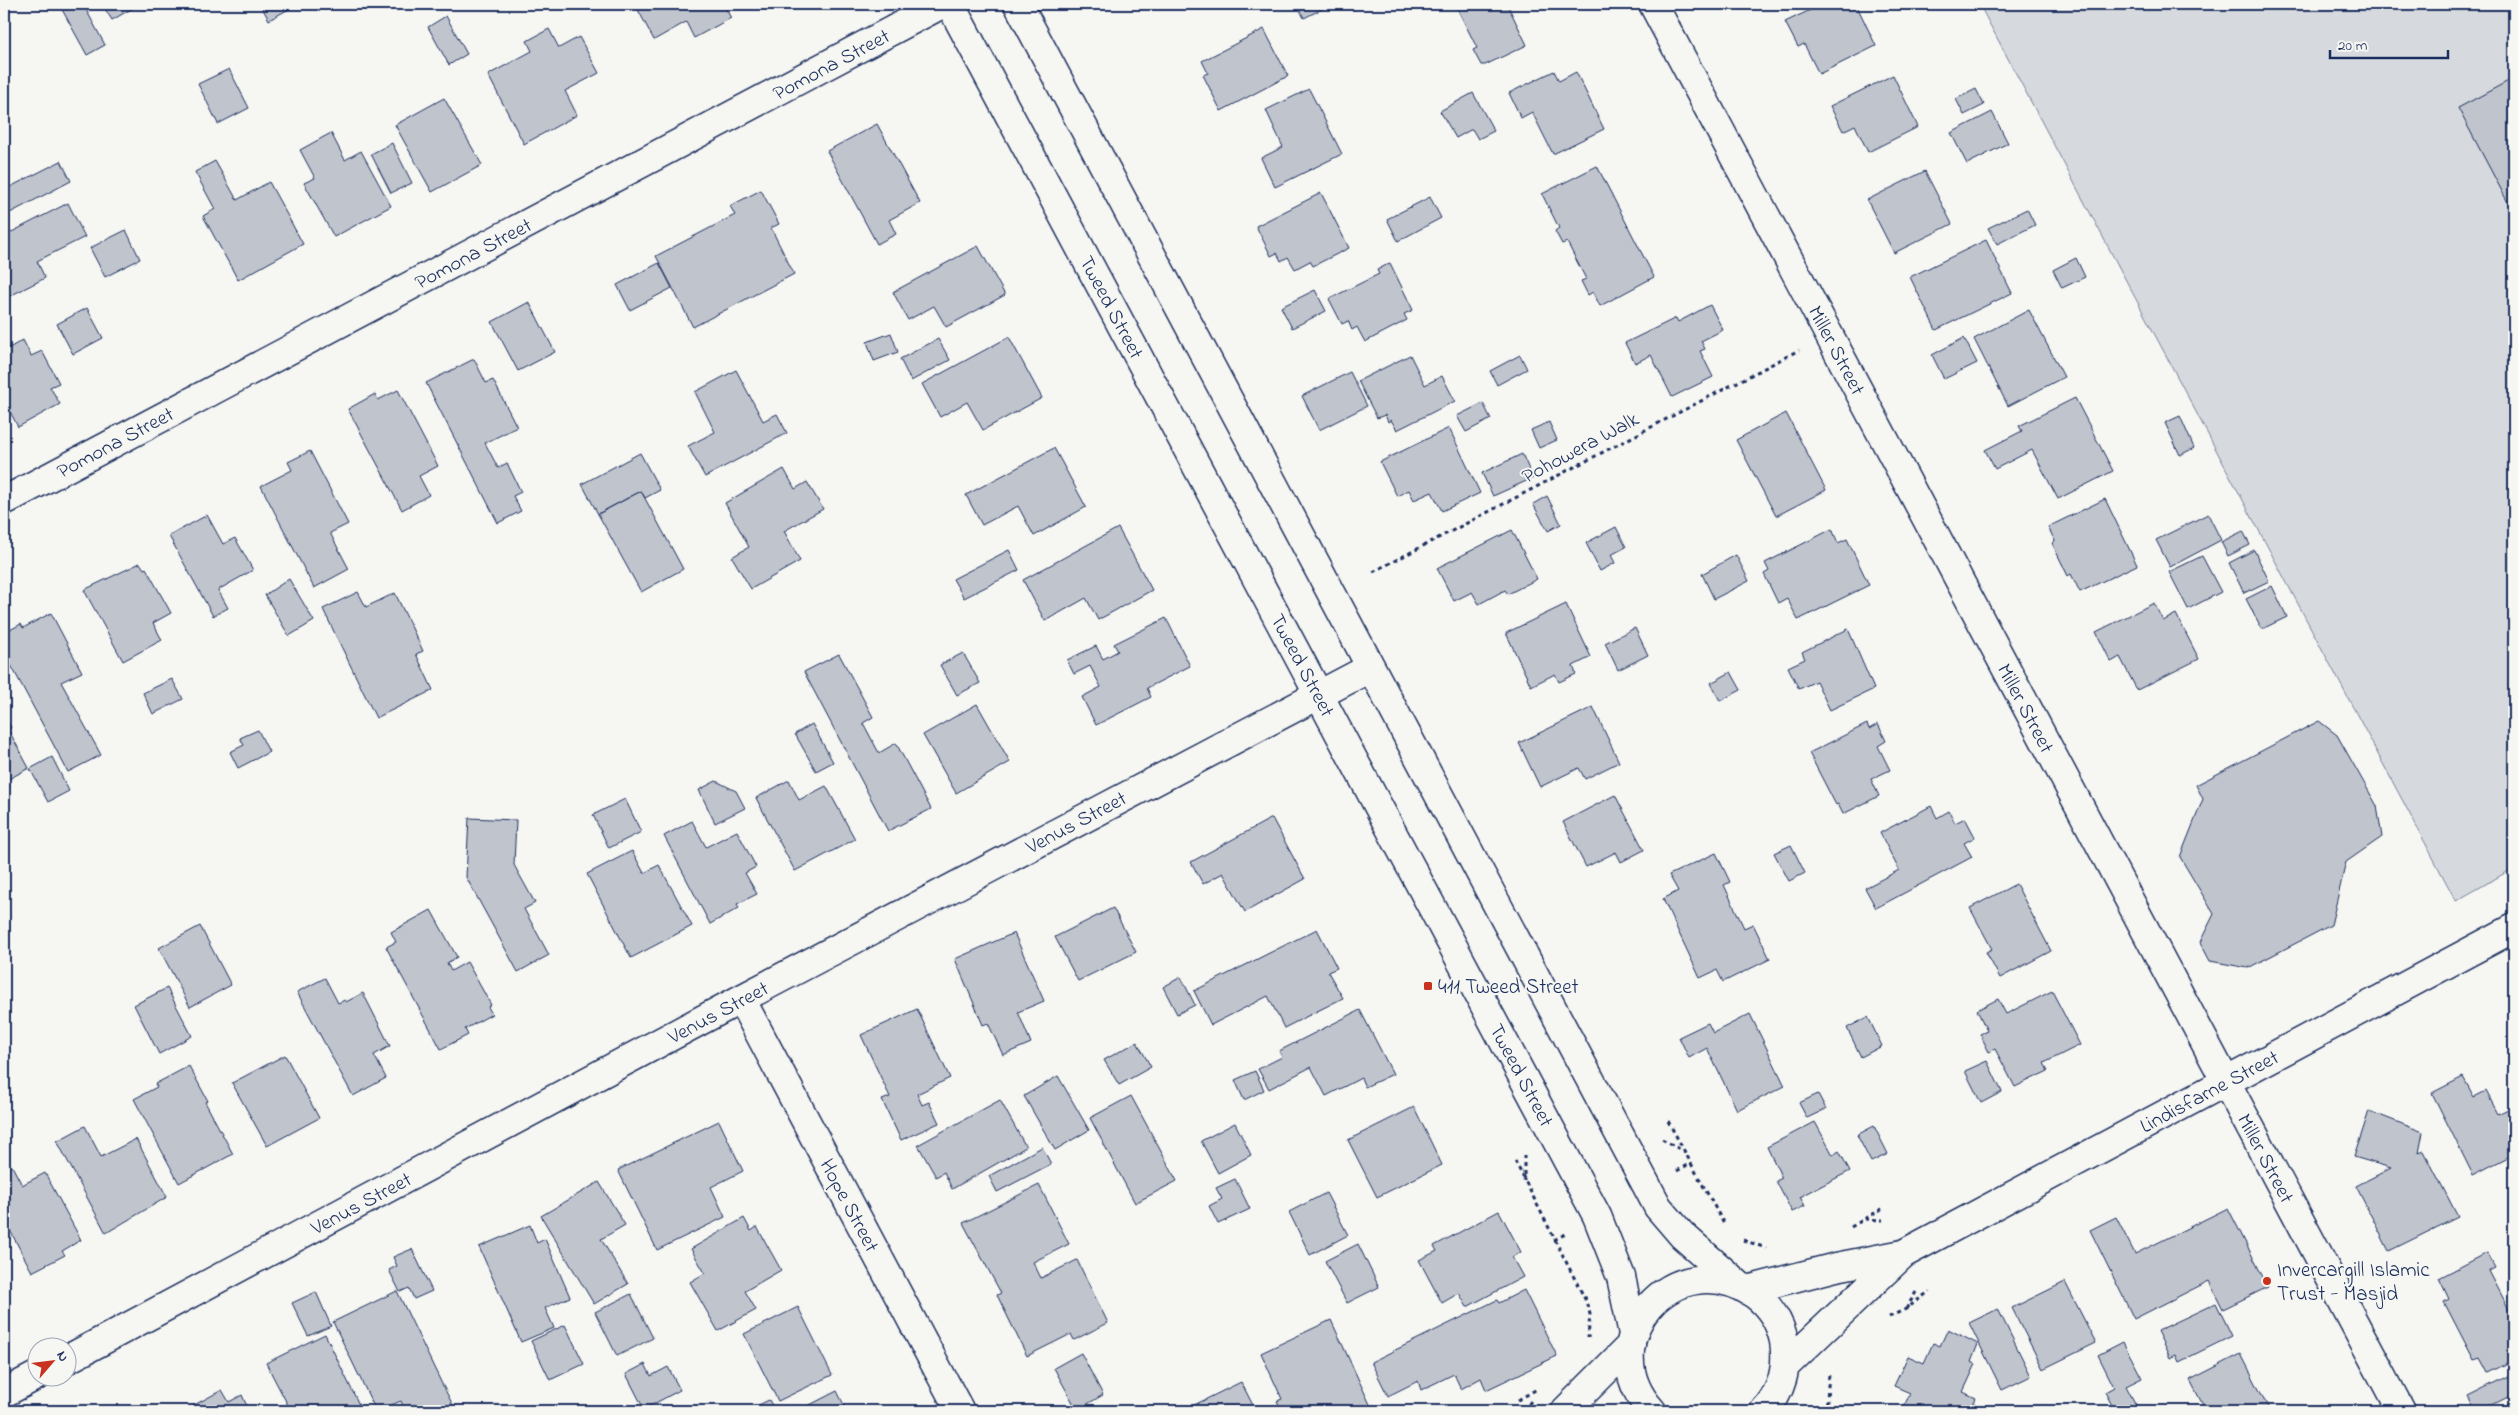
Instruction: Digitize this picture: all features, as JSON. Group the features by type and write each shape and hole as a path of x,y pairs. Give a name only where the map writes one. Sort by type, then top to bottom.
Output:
{"street":[{"name":"Pomona Street","path":"4,500 942,4"},
{"name":"Tweed Street","path":"950,4 1597,1216 1618,1270 1632,1339 1630,1366 1634,1381 1640,1396 1652,1411"},
{"path":"1018,4 1658,1207 1682,1235 1770,1309 1778,1323 1783,1337 1790,1411"},
{"name":"Miller Street","path":"1653,4 2400,1411"},
{"name":"Venus Street","path":"78,1354 741,999 1370,668"},
{"name":"Lindisfarne Street","path":"1785,1368 1903,1254 2514,928"},
{"name":"Hope Street","path":"741,999 960,1411"},
{"name":"Lindisfarne Street","path":"1744,1288 1903,1254"},
{"path":"1565,1411 1632,1339 1649,1305 1676,1285 1709,1279 1744,1288"},
{"path":"1764,1411 1779,1390 1785,1368"},
{"path":"4,1393 28,1380"}],"path":[{"name":"Pohowera Walk","path":"1373,572 1801,348"},
{"path":"1668,1122 1726,1228"},
{"path":"1661,1138 1685,1152"},
{"path":"1515,1161 1524,1183 1585,1299 1590,1314 1587,1341"},
{"path":"1524,1167 1524,1183"},
{"path":"1848,1229 1885,1207"},
{"path":"1865,1219 1880,1220"},
{"path":"1737,1237 1758,1246 1776,1250"},
{"path":"1906,1309 1916,1293"},
{"path":"1518,1400 1542,1387"}],"shaded area":[{"path":"1979,4 2514,4 2514,868 2456,901"}],"building":[{"path":"59,4 83,4 105,45 87,55"},
{"path":"102,4 131,4 133,8 112,20"},
{"path":"260,4 298,4 269,20"},
{"path":"635,4 723,4 731,18 694,38 686,22 654,40"},
{"path":"1297,4 1332,4 1304,18"},
{"path":"1455,4 1507,4 1527,45 1485,65 1481,65 1473,50 1477,48"},
{"path":"1823,4 1856,4 1876,46 1819,74 1804,44 1798,47 1785,22"},
{"path":"446,16 467,54 449,65 428,27"},
{"path":"549,29 559,48 579,37 599,73 565,91 577,115 524,144 488,75 532,51 527,41"},
{"path":"1264,29 1288,76 1221,111 1203,75 1208,73 1202,61"},
{"path":"229,69 249,108 218,124 198,84"},
{"path":"1554,71 1559,81 1576,72 1604,129 1553,154 1532,112 1521,118 1509,93"},
{"path":"1893,75 1918,127 1868,152 1855,125 1843,131 1830,106"},
{"path":"2514,78 2514,214 2458,108"},
{"path":"1309,89 1342,154 1275,187 1261,158 1283,147 1266,110"},
{"path":"1976,89 1984,105 1964,115 1956,99"},
{"path":"1473,93 1494,131 1478,139 1472,129 1456,138 1440,111"},
{"path":"444,98 482,165 432,192 395,125"},
{"path":"1992,112 2008,143 1967,164 1951,133"},
{"path":"877,124 920,203 889,220 896,234 877,244 827,151"},
{"path":"331,133 345,160 361,151 391,206 334,237 304,183 315,178 300,150"},
{"path":"392,143 412,183 391,193 371,154"},
{"path":"61,161 71,181 10,213 4,201 4,190"},
{"path":"215,161 237,200 269,182 303,244 238,280 203,216 215,209 195,172"},
{"path":"1597,166 1654,277 1600,306 1593,292 1588,295 1581,281 1586,279 1567,242 1562,244 1555,231 1559,228 1542,194"},
{"path":"1925,171 1952,224 1894,253 1867,200"},
{"path":"761,190 779,224 771,228 794,274 693,327 656,256 735,215 730,206"},
{"path":"1321,193 1349,248 1313,266 1310,261 1295,269 1288,257 1281,261 1277,253 1271,256 1256,226"},
{"path":"1430,197 1441,218 1398,241 1387,219"},
{"path":"68,203 85,237 37,261 45,278 4,299 4,236"},
{"path":"2027,209 2035,225 1997,244 1988,228"},
{"path":"126,230 140,259 105,277 90,248"},
{"path":"1986,240 2012,293 1936,330 1910,277"},
{"path":"978,246 1005,295 946,327 934,306 908,320 893,292"},
{"path":"2076,258 2085,277 2062,288 2053,270"},
{"path":"659,263 672,288 630,310 617,285"},
{"path":"1390,263 1413,310 1404,314 1407,320 1365,342 1357,327 1352,330 1348,321 1342,324 1329,299 1379,274 1377,270"},
{"path":"1315,290 1326,311 1292,328 1281,307"},
{"path":"529,302 555,352 518,371 492,322"},
{"path":"1710,305 1723,330 1701,341 1705,349 1700,351 1713,377 1672,397 1651,355 1635,363 1625,343 1676,318 1678,322"},
{"path":"87,308 103,338 73,354 57,324"},
{"path":"2029,310 2064,377 2008,406 1974,339"},
{"path":"891,333 898,352 874,361 867,342"},
{"path":"1009,337 1042,398 983,430 967,402 940,417 922,384"},
{"path":"1964,338 1977,363 1944,379 1932,355"},
{"path":"938,339 950,360 911,381 900,359"},
{"path":"23,340 31,356 42,351 59,383 50,387 60,404 18,427 4,400 4,351"},
{"path":"1410,355 1425,385 1442,376 1455,401 1397,430 1391,420 1388,422 1385,415 1377,418 1358,381"},
{"path":"1520,355 1527,369 1497,385 1490,371"},
{"path":"474,359 486,383 493,380 517,427 485,443 498,468 507,463 521,492 513,496 521,511 498,523 426,383"},
{"path":"736,370 763,421 777,414 787,433 705,477 688,446 715,432 695,392"},
{"path":"1350,372 1367,406 1319,430 1302,396"},
{"path":"398,390 438,466 419,476 429,495 402,510 348,409 375,394 378,400"},
{"path":"2075,398 2113,471 2058,499 2032,450 1995,469 1985,450 2022,431 2019,426"},
{"path":"1483,403 1491,419 1466,432 1457,416"},
{"path":"1786,413 1826,490 1776,516 1736,440"},
{"path":"2180,416 2194,448 2180,455 2165,423"},
{"path":"1549,422 1557,440 1539,448 1531,430"},
{"path":"1449,428 1480,493 1442,511 1432,492 1414,500 1409,490 1397,496 1380,462"},
{"path":"1054,448 1086,507 1034,536 1018,506 982,525 966,495"},
{"path":"310,451 348,524 330,533 349,569 314,588 261,486 292,470 288,462"},
{"path":"640,453 660,490 645,498 641,491 598,514 582,484"},
{"path":"1522,454 1533,478 1493,496 1482,473"},
{"path":"784,469 795,489 807,482 823,509 784,531 800,561 751,589 732,557 749,547 725,503"},
{"path":"641,491 683,569 641,592 598,514"},
{"path":"1547,496 1561,524 1548,531 1533,504"},
{"path":"2105,499 2137,565 2080,592 2071,574 2068,576 2052,543 2055,541 2048,527"},
{"path":"2208,514 2221,540 2170,567 2156,540"},
{"path":"207,515 223,544 235,538 253,570 218,590 228,608 213,616 169,536"},
{"path":"1616,527 1626,547 1611,555 1615,563 1600,571 1586,543"},
{"path":"1118,528 1152,590 1098,620 1086,598 1045,621 1023,580"},
{"path":"1832,529 1838,543 1847,539 1869,585 1798,620 1787,598 1778,603 1764,574 1769,571 1765,563"},
{"path":"1512,530 1537,579 1508,594 1505,590 1479,604 1472,592 1454,601 1437,568"},
{"path":"2243,531 2250,545 2228,556 2221,542"},
{"path":"1009,550 1019,570 964,598 953,579"},
{"path":"2254,550 2269,581 2244,593 2229,563"},
{"path":"1736,555 1749,581 1714,599 1702,574"},
{"path":"2202,556 2221,592 2188,609 2169,572"},
{"path":"140,563 144,569 146,568 171,613 153,623 162,640 123,661 84,590"},
{"path":"289,579 314,621 289,636 265,595"},
{"path":"2272,586 2287,617 2262,629 2246,599"},
{"path":"358,592 366,607 395,593 423,651 416,654 433,690 376,718 323,609"},
{"path":"2154,603 2163,621 2176,614 2199,659 2137,690 2120,657 2111,662 2096,632"},
{"path":"1566,604 1591,657 1573,666 1576,674 1559,682 1555,674 1531,686 1506,633"},
{"path":"51,613 82,672 61,682 101,755 68,772 4,652 4,633 21,624 23,628"},
{"path":"1166,618 1190,666 1147,688 1151,697 1096,725 1082,697 1101,687 1090,666 1074,674 1067,660 1096,646 1103,659 1118,651 1114,644"},
{"path":"1635,628 1648,655 1618,670 1605,643"},
{"path":"1848,629 1874,689 1830,710 1816,681 1799,689 1788,667 1805,659 1802,652"},
{"path":"963,653 980,683 957,695 940,665"},
{"path":"839,654 873,717 863,723 879,753 896,743 931,809 888,831 804,672"},
{"path":"1731,672 1741,690 1720,701 1711,683"},
{"path":"172,679 183,699 153,714 143,693"},
{"path":"977,704 1010,762 956,793 923,735"},
{"path":"1593,707 1619,762 1585,779 1579,768 1540,787 1519,743"},
{"path":"4,715 11,728 8,729 29,768 7,780 10,787 4,790"},
{"path":"2319,721 2337,735 2377,806 2382,837 2346,862 2331,925 2248,968 2210,961 2200,942 2214,914 2180,857 2203,799 2196,785"},
{"path":"812,724 833,762 816,771 795,734"},
{"path":"1867,724 1869,729 1878,724 1886,741 1878,746 1890,770 1871,779 1879,796 1843,814 1838,804 1836,805 1809,753"},
{"path":"258,730 269,752 238,768 230,752 244,745 240,738"},
{"path":"52,757 69,791 48,802 30,769"},
{"path":"789,780 799,800 826,786 855,839 795,871 756,798"},
{"path":"716,781 736,791 745,808 715,823 699,790"},
{"path":"1615,795 1644,850 1621,862 1616,852 1586,867 1563,822"},
{"path":"625,799 641,832 609,848 593,815"},
{"path":"1931,806 1937,818 1949,811 1955,823 1965,818 1975,837 1964,843 1972,857 1876,908 1865,888 1899,870 1880,833"},
{"path":"469,818 516,820 514,865 535,903 524,909 549,955 518,972 466,877"},
{"path":"1272,818 1305,879 1245,912 1223,873 1203,884 1191,862"},
{"path":"692,821 706,847 737,831 756,867 745,873 757,894 737,904 739,908 710,924 664,836"},
{"path":"1791,845 1805,873 1789,881 1774,853"},
{"path":"632,851 644,873 659,865 692,926 631,958 587,874"},
{"path":"1716,853 1730,882 1724,885 1744,928 1753,924 1770,959 1723,982 1717,970 1700,978 1663,899 1678,891 1669,875"},
{"path":"2016,884 2051,951 2000,978 1986,952 1992,949 1970,908"},
{"path":"1113,908 1136,952 1078,981 1055,937"},
{"path":"431,910 457,957 447,963 451,971 467,962 491,1005 488,1007 492,1014 465,1029 468,1035 441,1049 386,947 396,942 391,932"},
{"path":"200,926 231,985 190,1007 159,948"},
{"path":"1317,929 1337,968 1328,972 1343,998 1284,1028 1268,996 1211,1025 1194,991"},
{"path":"1014,933 1044,1001 1018,1012 1031,1043 1003,1055 988,1023 983,1025 955,959"},
{"path":"1181,977 1195,1005 1177,1014 1163,987"},
{"path":"325,978 338,1003 345,1000 346,1002 363,993 390,1046 374,1055 386,1078 353,1096 297,992"},
{"path":"167,988 192,1036 159,1054 134,1005"},
{"path":"2052,991 2080,1045 2044,1063 2048,1071 2015,1087 1995,1049 1989,1052 1980,1034 1987,1031 1977,1010 1998,999 2006,1014"},
{"path":"917,1009 950,1078 917,1094 922,1105 929,1102 939,1123 901,1140 882,1100 890,1097 861,1035"},
{"path":"1360,1010 1393,1074 1365,1087 1361,1078 1326,1096 1311,1067 1269,1089 1258,1069 1282,1057 1279,1051"},
{"path":"1750,1014 1785,1086 1737,1110 1707,1048 1689,1058 1679,1037 1708,1023 1713,1033"},
{"path":"1868,1017 1882,1046 1861,1057 1847,1028"},
{"path":"1137,1042 1151,1067 1119,1085 1104,1060"},
{"path":"285,1055 319,1118 267,1146 232,1083"},
{"path":"1987,1061 2002,1092 1981,1103 1965,1071"},
{"path":"189,1066 208,1101 205,1102 233,1154 179,1183 134,1099 157,1087 155,1084"},
{"path":"1255,1071 1264,1090 1244,1100 1235,1080"},
{"path":"1058,1076 1089,1130 1055,1150 1024,1096"},
{"path":"2463,1077 2474,1097 2486,1091 2498,1114 2508,1109 2514,1121 2514,1154 2473,1175 2432,1093"},
{"path":"1818,1094 1826,1109 1807,1118 1799,1103"},
{"path":"1131,1096 1177,1181 1135,1203 1090,1118"},
{"path":"1000,1100 1026,1147 952,1189 944,1172 936,1177 918,1145"},
{"path":"1414,1107 1442,1165 1377,1197 1348,1140"},
{"path":"2369,1111 2423,1132 2419,1153 2424,1151 2458,1217 2389,1251 2356,1186 2391,1168 2354,1157"},
{"path":"719,1121 743,1171 711,1187 725,1217 657,1250 618,1170"},
{"path":"1815,1122 1833,1155 1839,1151 1850,1171 1800,1197 1805,1206 1792,1212 1776,1181 1782,1178 1767,1147"},
{"path":"1235,1123 1251,1155 1218,1173 1201,1141"},
{"path":"85,1126 101,1157 136,1139 167,1197 106,1233 57,1141"},
{"path":"1874,1126 1888,1154 1871,1162 1857,1135"},
{"path":"1042,1147 1051,1164 997,1192 989,1176"},
{"path":"12,1166 22,1185 45,1173 81,1240 62,1251 65,1255 32,1272 4,1219 4,1170"},
{"path":"1235,1179 1250,1209 1218,1224 1209,1206 1222,1199 1216,1188"},
{"path":"599,1182 625,1225 601,1239 628,1284 594,1304 541,1216"},
{"path":"1039,1185 1069,1244 1033,1262 1041,1278 1077,1260 1108,1323 1074,1340 1071,1334 1027,1356 997,1295 1001,1293 963,1223"},
{"path":"1326,1193 1348,1235 1310,1255 1289,1212"},
{"path":"2228,1208 2268,1287 2223,1309 2209,1281 2134,1319 2090,1230 2116,1217 2135,1254"},
{"path":"1499,1211 1521,1252 1512,1257 1523,1277 1467,1307 1459,1293 1442,1303 1419,1260 1437,1251 1434,1246"},
{"path":"744,1218 751,1231 757,1227 781,1270 745,1291 756,1310 718,1331 690,1282 705,1273 691,1249"},
{"path":"530,1225 537,1243 545,1239 570,1297 545,1308 554,1328 521,1342 479,1247"},
{"path":"1358,1244 1379,1287 1347,1303 1325,1261"},
{"path":"412,1249 432,1291 414,1299 409,1288 400,1292 389,1270 397,1266 393,1257"},
{"path":"2487,1253 2495,1268 2489,1271 2514,1319 2514,1360 2488,1373 2480,1358 2474,1360 2444,1302 2449,1299 2439,1278"},
{"path":"2065,1282 2096,1343 2043,1369 2012,1308"},
{"path":"1524,1290 1557,1356 1486,1390 1481,1378 1461,1389 1454,1374 1421,1390 1418,1381 1388,1396 1371,1362 1497,1300 1499,1303"},
{"path":"397,1291 456,1411 405,1411 401,1401 376,1411 333,1322"},
{"path":"316,1292 331,1326 308,1336 292,1303"},
{"path":"631,1294 653,1338 617,1356 595,1312"},
{"path":"2216,1303 2232,1336 2179,1362 2176,1355 2170,1358 2157,1331"},
{"path":"798,1307 832,1375 778,1401 744,1334"},
{"path":"1998,1309 2031,1376 2002,1390 1969,1323"},
{"path":"1331,1320 1373,1411 1282,1411 1277,1401 1282,1399 1261,1353"},
{"path":"565,1325 584,1364 550,1380 531,1341"},
{"path":"1948,1329 1978,1344 1971,1362 1976,1364 1963,1392 1976,1398 1970,1411 1902,1411 1910,1393 1894,1386 1908,1356 1924,1363 1933,1343 1940,1346"},
{"path":"325,1334 362,1411 291,1411 266,1363"},
{"path":"2123,1342 2142,1378 2126,1386 2137,1407 2129,1411 2115,1411 2105,1392 2114,1387 2098,1355"},
{"path":"1081,1353 1103,1395 1077,1410 1054,1368"},
{"path":"2241,1354 2270,1411 2197,1411 2204,1407 2190,1380"},
{"path":"645,1364 651,1376 668,1367 680,1390 644,1409 626,1374"},
{"path":"2514,1373 2514,1394 2480,1411 2476,1411 2468,1396"},
{"path":"1241,1382 1256,1411 1182,1411"},
{"path":"222,1390 229,1402 242,1395 249,1411 185,1411 185,1410"},
{"path":"837,1391 847,1411 798,1411"},
{"path":"769,1400 775,1411 746,1411"}],"place":[{"name":"411 Tweed Street","path":"1428,986"},
{"name":"Invercargill Islamic Trust - Masjid","path":"2267,1281"}]}
